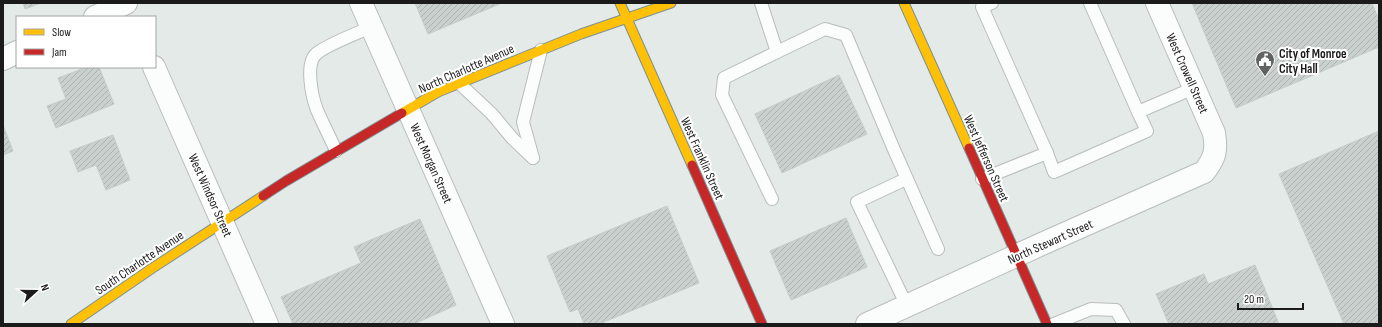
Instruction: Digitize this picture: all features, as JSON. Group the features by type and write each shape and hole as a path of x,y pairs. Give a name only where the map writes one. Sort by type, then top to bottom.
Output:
{"main road":[{"name":"West Franklin Street","path":"620,3 762,324"},
{"name":"North Charlotte Avenue","path":"223,223 286,181 438,92 581,34 671,3"},
{"name":"West Jefferson Street","path":"904,3 1047,324"},
{"name":"South Charlotte Avenue","path":"71,324 151,269 223,223"}],"street":[{"path":"97,16 126,3 132,16"},
{"name":"West Morgan Street","path":"361,3 503,324"},
{"name":"West Crowell Street","path":"1157,3 1214,133 1216,144"},
{"path":"3,59 16,52"},
{"name":"West Windsor Street","path":"154,68 267,324"},
{"name":"North Stewart Street","path":"867,324 901,314 1017,256 1204,172 1216,153 1216,144"}],"lane":[{"path":"761,3 777,52"},
{"path":"992,3 982,7 1054,172 1147,131 1090,3"},
{"path":"336,151 314,101 311,78 311,62 316,54 326,48 371,27"},
{"path":"772,199 722,95 724,78 825,29 846,35 906,179 938,250"},
{"path":"459,83 492,114 512,138 533,158 523,122 541,50"},
{"path":"1138,112 1194,88"},
{"path":"982,179 1047,153"},
{"path":"901,314 857,202 906,179"},
{"path":"1054,324 1091,309 1116,310 1124,324"}],"building":[{"path":"23,3 41,3 25,9"},
{"path":"415,3 502,3 428,34"},
{"name":"City of Monroe City Hall","path":"1192,3 1372,3 1379,20 1379,47 1236,108"},
{"path":"84,68 99,68 114,104 56,128 47,106 66,99 58,78"},
{"path":"839,75 867,134 782,173 755,114"},
{"path":"3,125 13,151 3,155"},
{"path":"1379,131 1379,324 1344,324 1279,174"},
{"path":"113,135 130,180 106,190 96,165 78,172 70,151"},
{"path":"667,206 699,283 599,324 584,324 578,309 570,312 547,256"},
{"path":"846,218 867,267 791,300 770,251"},
{"path":"420,219 456,305 414,324 293,324 281,297 361,263 354,247"},
{"path":"1255,265 1279,324 1169,324 1156,294 1204,274 1208,284"}],"traffic: slow":[{"path":"620,3 692,165"},
{"path":"402,113 438,92 581,34 671,3"},
{"path":"904,3 969,148"},
{"path":"71,324 151,269 263,196"}],"traffic: jam":[{"path":"263,196 402,113"},
{"path":"969,148 1047,324"},
{"path":"692,165 762,324"}],"place":[{"name":"City of Monroe City Hall","path":"1265,77"}]}
